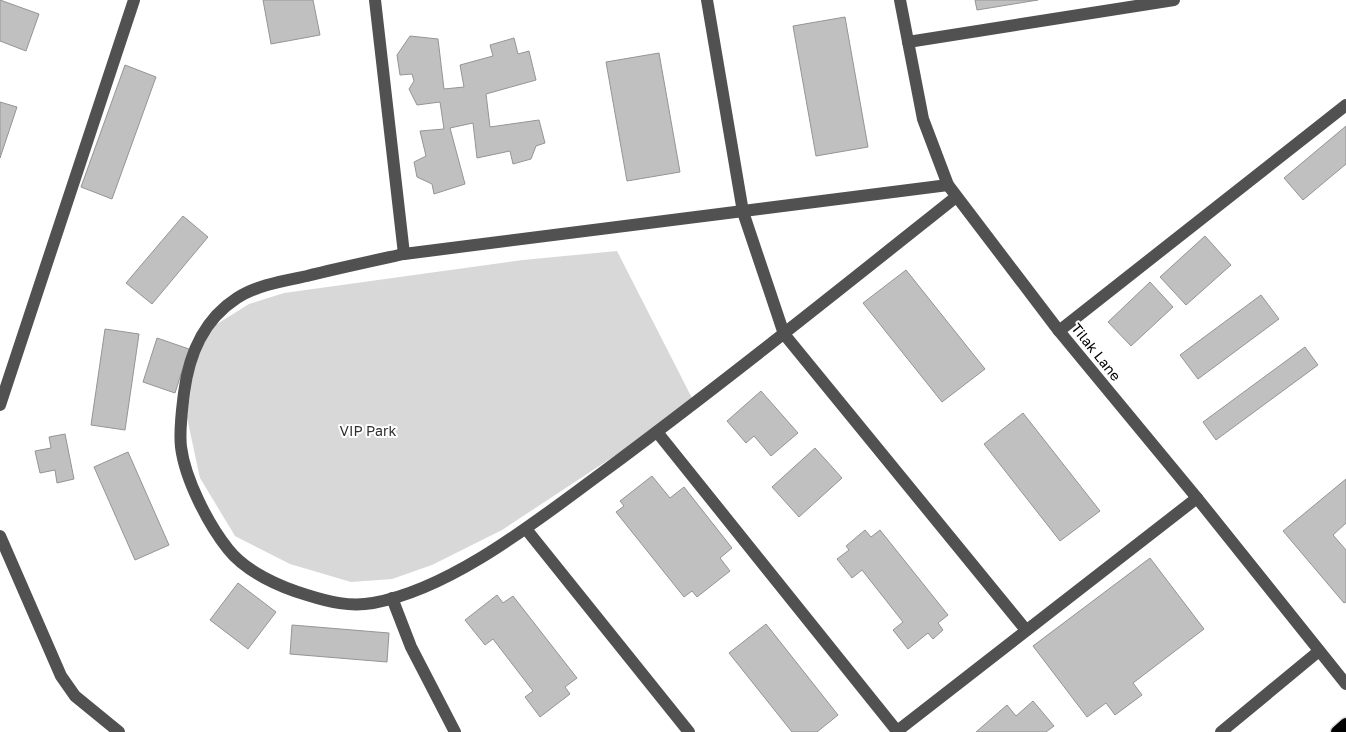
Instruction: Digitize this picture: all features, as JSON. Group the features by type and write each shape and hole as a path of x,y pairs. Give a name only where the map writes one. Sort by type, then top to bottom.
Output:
{"main road":[{"path":"1337,732 1346,724"}],"street":[{"path":"0,404 134,0"},
{"path":"375,0 404,254"},
{"path":"707,0 743,212 784,334 1026,630"},
{"name":"Tilak Lane","path":"900,0 923,119 948,185 1059,331 1346,684"},
{"path":"908,42 1174,0"},
{"path":"1059,331 1346,104"},
{"path":"948,185 404,254 273,283 238,297 206,325 192,354 185,380 182,405 181,447 193,493 228,550 248,567 273,581 298,592 335,604 358,605 375,603 408,593 445,578 526,528 698,402 956,197"},
{"path":"657,432 896,732 1196,498"},
{"path":"526,528 689,732"},
{"path":"0,536 61,676 75,696 119,732"},
{"path":"392,598 411,647 455,732"},
{"path":"1221,732 1319,651"}],"green space":[{"name":"VIP Park","path":"617,251 693,400 634,443 502,530 432,565 392,579 351,582 290,564 235,536 200,478 187,418 198,336 249,304 284,293 523,260"}],"building":[{"path":"0,0 39,14 26,51 0,41"},
{"path":"263,0 313,0 320,35 271,44"},
{"path":"975,0 1038,0 977,10"},
{"path":"845,17 868,147 816,156 793,26"},
{"path":"410,36 438,39 444,89 464,87 460,65 493,56 490,45 514,38 518,54 529,51 536,80 486,94 490,127 539,120 545,143 536,146 531,159 513,164 510,151 477,158 473,123 450,128 465,184 434,194 432,184 417,177 414,162 426,156 420,131 444,129 440,102 417,105 409,89 414,81 412,74 400,75 397,55"},
{"path":"659,53 680,172 627,181 606,62"},
{"path":"125,65 156,77 112,199 81,187"},
{"path":"0,102 17,107 0,158"},
{"path":"1346,126 1346,164 1303,200 1284,178"},
{"path":"183,216 208,237 152,304 126,283"},
{"path":"1205,236 1231,265 1186,305 1160,277"},
{"path":"906,270 985,369 942,402 863,303"},
{"path":"1150,282 1173,307 1131,346 1108,322"},
{"path":"1261,295 1279,319 1198,379 1180,355"},
{"path":"105,329 139,334 125,430 91,425"},
{"path":"157,338 189,349 175,393 143,382"},
{"path":"1305,347 1318,365 1216,440 1203,422"},
{"path":"761,391 798,433 771,456 754,436 746,443 727,421"},
{"path":"1023,413 1100,511 1060,541 984,444"},
{"path":"65,434 74,479 57,483 55,470 40,473 35,451 51,448 49,437"},
{"path":"815,448 842,478 799,517 772,487"},
{"path":"128,452 169,545 135,560 94,467"},
{"path":"652,476 670,498 684,487 732,548 720,558 730,571 697,597 692,591 684,597 616,512 624,506 620,501"},
{"path":"1346,479 1346,523 1333,535 1346,550 1346,602 1344,603 1283,531"},
{"path":"865,530 871,537 880,530 948,615 938,623 943,630 933,639 928,633 908,649 893,630 903,622 862,570 852,578 837,559 849,550 846,546"},
{"path":"1150,558 1204,629 1133,683 1142,695 1115,715 1106,703 1087,717 1033,646"},
{"path":"238,583 276,612 248,649 210,620"},
{"path":"497,595 503,603 513,596 577,678 565,687 570,694 540,717 525,697 533,691 493,639 485,645 465,620"},
{"path":"766,624 838,715 817,732 792,732 729,653"},
{"path":"292,625 389,633 387,662 290,654"},
{"path":"1033,701 1054,726 1046,732 976,732 1007,705 1016,716"}]}
